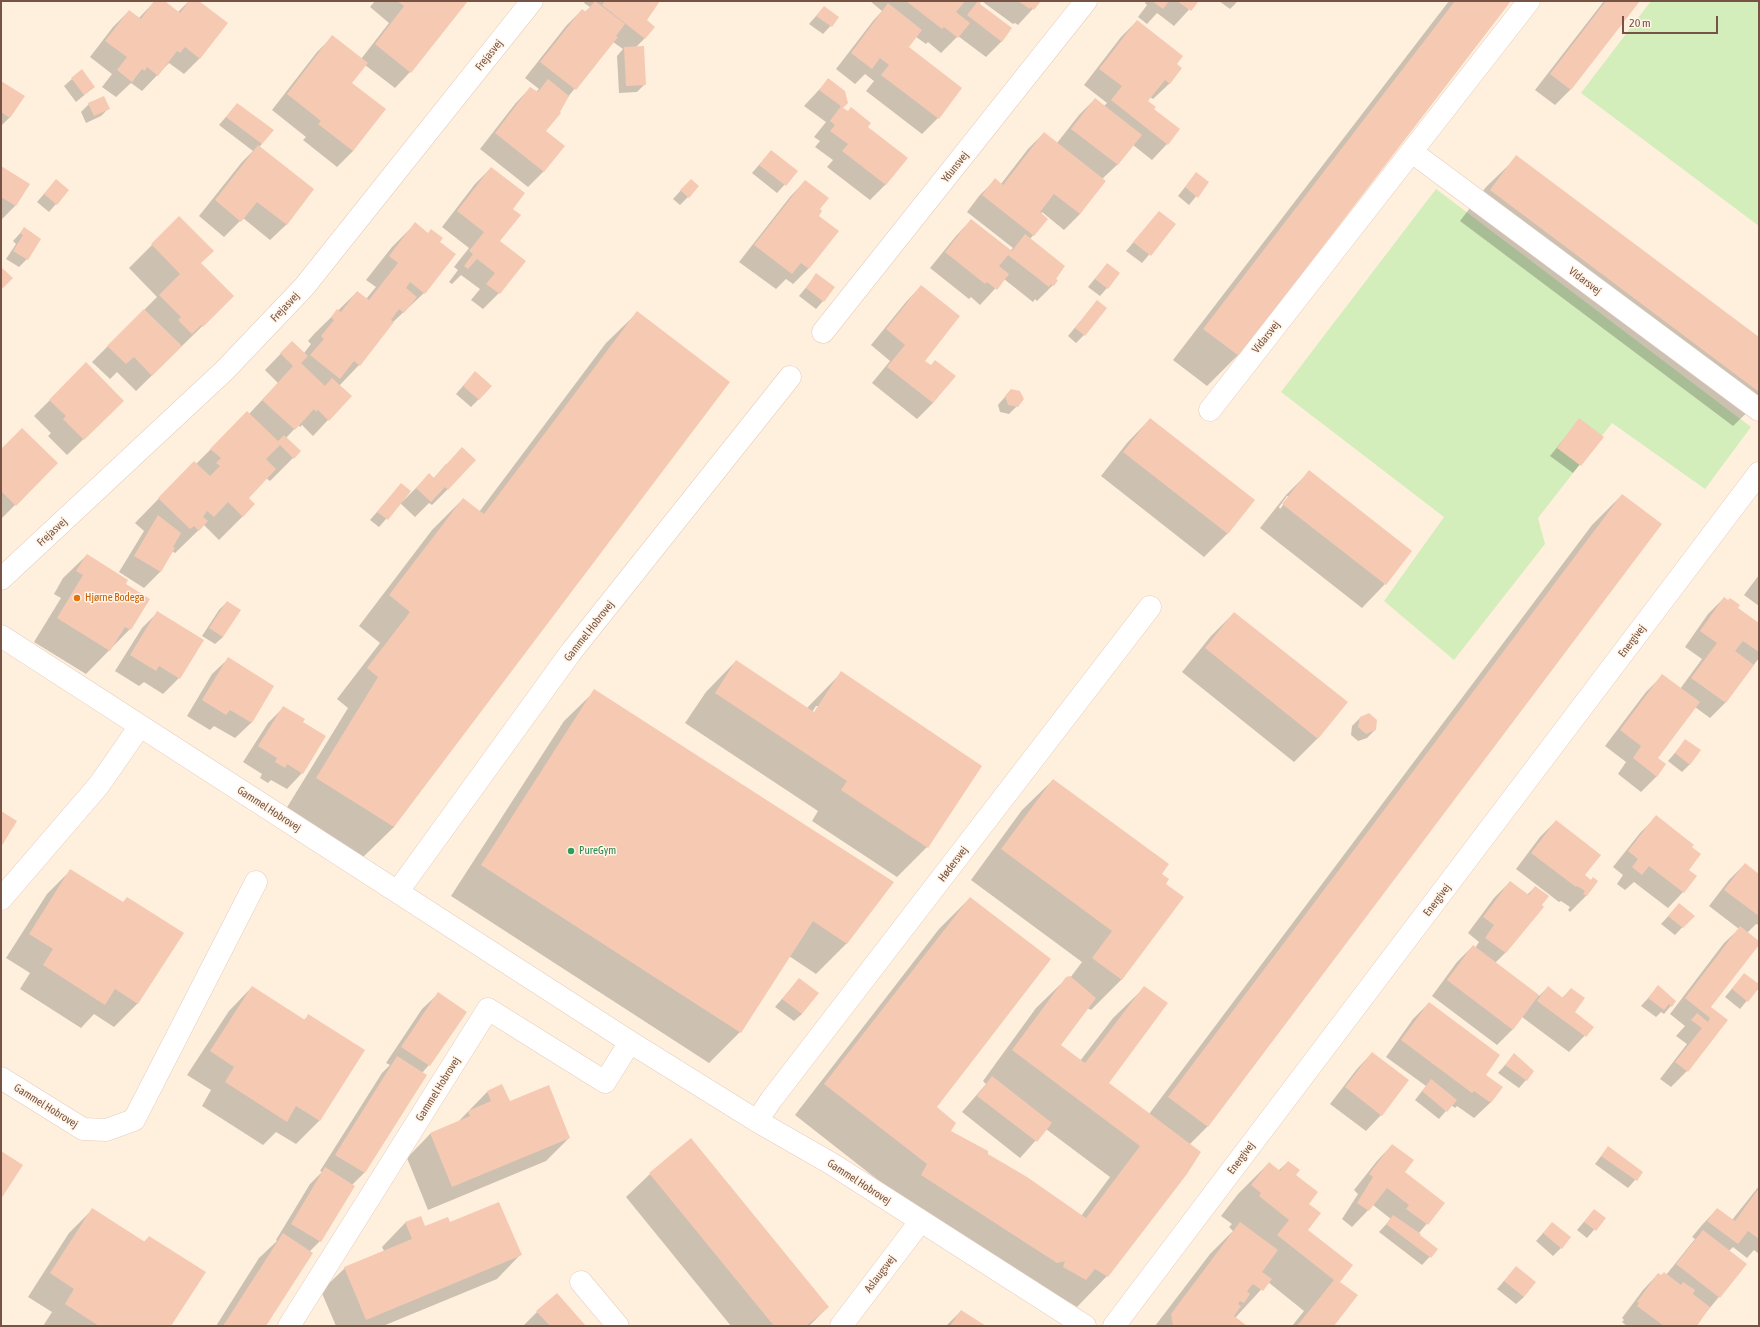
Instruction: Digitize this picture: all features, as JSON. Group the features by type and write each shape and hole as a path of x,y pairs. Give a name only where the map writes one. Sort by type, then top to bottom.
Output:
{"street":[{"name":"Frejasvej","path":"1,579 225,370 304,287 532,1"},
{"name":"Ydunsvej","path":"823,332 1086,1"},
{"name":"Vidarsvej","path":"1210,410 1529,1"},
{"name":"Vidarsvej","path":"1412,152 1759,410"},
{"name":"Gammel Hobrovej","path":"398,891 571,652 790,378"},
{"name":"Energivej","path":"1114,1326 1759,473"},
{"name":"Hødersvej","path":"757,1121 771,1100 1150,607"},
{"name":"Gammel Hobrovej","path":"1,636 630,1042 757,1121 832,1164 920,1222 1085,1326"},
{"path":"1,899 99,785 140,726"},
{"name":"Gammel Hobrovej","path":"1,1078 83,1129 106,1130 134,1120 256,882"},
{"name":"Gammel Hobrovej","path":"289,1326 488,1009 605,1082 630,1042"},
{"name":"Aslaugsvej","path":"841,1326 920,1222"},
{"path":"581,1282 618,1326"}],"green space":[{"path":"1651,1 1759,1 1759,226 1581,93"},
{"path":"1436,189 1751,427 1705,489 1612,423 1538,518 1545,544 1454,660 1384,601 1444,517 1281,392"}],"building":[{"path":"154,1 165,1 180,13 189,1 199,1 228,23 200,59 185,47 180,53 177,51 158,76 147,67 145,71 142,69 132,82 117,70 127,57 105,41 129,10 141,19"},
{"path":"397,1 468,1 411,73 375,44 404,6"},
{"path":"595,1 625,24 616,36 618,37 576,90 540,62 582,9 586,12"},
{"path":"605,1 660,1 647,20 655,27 645,39 602,5"},
{"path":"906,1 965,1 956,12 970,23 958,38 944,27 942,29"},
{"path":"978,1 981,1 980,4 1012,28 1002,42 967,15"},
{"path":"1018,1 1041,1 1034,10"},
{"path":"1152,1 1169,1 1163,9"},
{"path":"1177,1 1199,1 1191,11"},
{"path":"1455,1 1511,1 1239,356 1203,329"},
{"path":"1606,1 1640,1 1571,90 1550,74"},
{"path":"888,3 922,30 909,47 962,88 939,119 881,75 889,65 880,58 872,69 851,53"},
{"path":"824,6 839,17 832,27 816,16"},
{"path":"1137,20 1183,56 1177,64 1182,68 1170,84 1165,80 1148,101 1156,107 1154,109 1180,129 1168,145 1111,100 1122,86 1099,69"},
{"path":"332,35 368,63 352,83 386,109 353,151 318,124 321,121 287,94"},
{"path":"644,46 646,85 626,86 624,47"},
{"path":"82,69 95,87 84,95 71,78"},
{"path":"828,78 845,91 848,103 843,108 848,111 851,107 871,123 868,127 908,158 886,185 842,151 848,144 830,131 835,125 830,121 841,106 819,90"},
{"path":"548,79 569,96 560,112 561,113 546,131 565,146 544,172 495,133 530,87 538,92"},
{"path":"1,81 25,96 10,118 1,112"},
{"path":"104,96 110,109 94,116 88,103"},
{"path":"1095,98 1142,135 1118,165 1071,129"},
{"path":"237,103 274,130 262,144 226,117"},
{"path":"1044,132 1106,181 1080,214 1054,194 1040,212 1048,219 1034,236 982,195 995,178 1003,185"},
{"path":"258,145 314,189 287,225 257,202 241,222 215,200"},
{"path":"771,150 798,171 786,186 759,165"},
{"path":"1516,155 1759,337 1759,392 1490,190"},
{"path":"1,166 30,184 16,206 1,197"},
{"path":"491,167 525,193 513,209 521,215 500,241 526,261 500,294 486,284 495,273 477,259 468,269 464,266 473,254 469,251 484,232 457,211"},
{"path":"1196,172 1209,182 1198,198 1185,187"},
{"path":"56,179 69,190 57,205 44,194"},
{"path":"691,179 699,186 689,198 680,190"},
{"path":"805,180 829,198 820,209 822,211 819,216 839,231 809,269 801,263 792,274 754,245"},
{"path":"1159,211 1176,224 1151,256 1133,242"},
{"path":"179,216 214,251 201,263 234,296 203,327 201,325 192,334 178,320 181,317 159,295 180,274 151,244"},
{"path":"971,219 1012,251 1025,234 1065,266 1056,279 1058,280 1054,286 1051,284 1049,287 1008,255 999,266 1009,274 997,290 987,282 985,284 945,252"},
{"path":"415,222 428,233 431,229 443,238 440,242 456,254 425,294 410,282 406,288 417,297 404,313 399,309 391,320 394,322 360,366 354,361 340,379 310,355 324,339 321,336 334,320 331,317 337,309 341,312 357,291 369,300 398,263 389,256"},
{"path":"24,227 41,239 28,260 13,251 23,235 20,233"},
{"path":"1107,263 1120,273 1108,289 1095,279"},
{"path":"1,267 13,278 3,288 1,287"},
{"path":"816,273 835,287 824,302 806,288"},
{"path":"921,285 960,316 925,361 931,365 935,360 956,376 933,403 887,367 905,345 886,329"},
{"path":"1097,300 1107,308 1085,336 1075,328"},
{"path":"144,309 182,346 152,376 134,357 126,364 107,346"},
{"path":"637,311 730,382 394,827 316,778 378,677 367,668 410,612 389,595 463,498 484,514"},
{"path":"292,341 308,356 301,363 325,386 332,378 352,396 329,421 318,410 316,412 314,409 295,430 262,400 293,366 280,353"},
{"path":"86,362 124,401 84,440 63,419 66,416 49,400"},
{"path":"475,371 492,386 479,400 463,386"},
{"path":"1011,389 1020,391 1024,399 1018,407 1008,405 1005,396"},
{"path":"247,411 278,441 284,435 301,451 294,459 280,445 266,459 276,469 249,498 255,504 243,517 228,502 214,517 207,511 203,517 208,521 199,531 194,526 190,529 158,498 194,461 210,476 220,466 216,463 221,458 210,449"},
{"path":"1150,418 1255,500 1228,534 1123,452"},
{"path":"1579,418 1604,437 1581,466 1557,448"},
{"path":"22,428 58,463 16,506 1,491 1,449"},
{"path":"462,447 476,460 448,490 445,487 431,502 416,488 429,473 434,478"},
{"path":"1309,470 1412,551 1386,585 1282,504"},
{"path":"401,483 411,491 388,520 377,512"},
{"path":"1622,494 1662,524 1208,1127 1168,1097"},
{"path":"158,515 181,533 173,547 175,548 161,572 134,556"},
{"path":"87,554 128,580 126,584 150,599 131,630 125,627 110,651 57,618 83,575 76,571"},
{"path":"1724,597 1728,600 1730,598 1740,605 1738,608 1759,623 1759,652 1743,641 1735,651 1754,665 1726,703 1691,678 1717,643 1700,631"},
{"path":"227,601 241,610 223,637 209,628"},
{"path":"157,611 204,640 180,679 159,666 156,671 130,655"},
{"path":"1234,612 1348,702 1318,739 1205,648"},
{"path":"228,657 274,686 252,723 230,710 226,715 202,700"},
{"path":"736,660 814,712 841,671 982,766 928,848 841,790 847,781 715,693"},
{"path":"1662,674 1700,702 1658,758 1666,764 1657,777 1633,758 1641,746 1620,730"},
{"path":"594,689 894,882 847,944 813,921 741,1033 481,865"},
{"path":"283,706 305,719 303,722 326,736 303,774 287,764 285,768 275,762 277,758 258,746"},
{"path":"1369,713 1377,720 1376,730 1366,734 1358,727 1360,717"},
{"path":"1685,739 1701,750 1690,765 1675,753"},
{"path":"1053,779 1169,864 1162,874 1169,879 1166,884 1184,897 1122,980 1092,958 1112,931 1001,849"},
{"path":"1,811 17,821 1,847"},
{"path":"1656,815 1694,845 1692,847 1701,854 1689,870 1697,876 1684,893 1649,866 1642,875 1632,867 1638,859 1628,851"},
{"path":"1556,820 1601,855 1585,875 1591,880 1593,877 1598,881 1587,896 1583,894 1585,891 1577,886 1576,887 1531,853"},
{"path":"1745,863 1759,874 1759,916 1724,890"},
{"path":"70,869 123,902 127,897 184,933 138,1004 115,989 105,1005 43,965 53,949 29,934"},
{"path":"1510,881 1529,895 1535,886 1549,896 1542,905 1544,907 1506,953 1485,938 1494,925 1483,917"},
{"path":"970,897 1051,959 937,1107 956,1123 951,1131 988,1151 988,1154 1027,1177 1086,1218 1140,1146 1012,1050 1066,977 1070,976 1096,998 1061,1045 1085,1063 1144,986 1168,1003 1109,1083 1201,1152 1187,1174 1108,1277 1095,1269 1086,1280 1063,1267 1065,1261 1057,1263 921,1175 927,1164 824,1084"},
{"path":"1679,903 1695,916 1683,928 1668,916"},
{"path":"1740,926 1759,941 1759,945 1711,1007 1728,1020 1688,1072 1675,1062 1702,1028 1691,1020 1697,1013 1708,1022 1710,1018 1685,998"},
{"path":"1473,945 1539,995 1513,1030 1447,980"},
{"path":"1744,973 1759,984 1759,988 1748,1002 1732,989"},
{"path":"799,978 819,993 802,1014 782,999"},
{"path":"1658,985 1676,1001 1672,1007 1669,1004 1664,1010 1648,998"},
{"path":"252,986 305,1020 308,1014 365,1050 320,1121 296,1106 287,1122 225,1082 234,1067 210,1051"},
{"path":"1548,986 1563,998 1571,988 1585,998 1575,1012 1594,1027 1586,1037 1537,1001"},
{"path":"438,992 467,1012 430,1066 401,1047"},
{"path":"1429,1002 1500,1055 1486,1075 1503,1087 1491,1103 1474,1091 1472,1093 1401,1040"},
{"path":"1372,1052 1409,1080 1382,1116 1345,1087"},
{"path":"1514,1053 1534,1071 1527,1081 1505,1065"},
{"path":"397,1056 427,1075 365,1173 335,1155"},
{"path":"992,1076 1052,1123 1037,1142 977,1096"},
{"path":"1431,1079 1457,1100 1447,1112 1422,1091"},
{"path":"502,1084 510,1101 549,1085 570,1138 452,1187 430,1133 470,1116 468,1111 491,1101 487,1091"},
{"path":"691,1138 829,1307 806,1326 774,1326 649,1173"},
{"path":"1392,1144 1414,1160 1405,1172 1445,1203 1428,1225 1406,1209 1409,1205 1387,1188 1369,1211 1357,1203 1373,1177 1369,1174"},
{"path":"1608,1146 1643,1172 1637,1181 1601,1156"},
{"path":"1,1151 23,1165 1,1199"},
{"path":"1288,1161 1300,1170 1296,1175 1318,1192 1309,1204 1321,1213 1308,1230 1353,1265 1340,1282 1358,1295 1334,1326 1297,1326 1334,1280 1277,1235 1289,1220 1259,1196 1261,1193 1251,1185 1269,1162 1280,1171"},
{"path":"325,1167 355,1186 321,1242 291,1224"},
{"path":"1759,1188 1759,1239 1748,1231 1738,1244 1707,1221 1717,1208 1735,1221"},
{"path":"499,1202 522,1255 366,1320 344,1267 412,1239 405,1222 421,1216 425,1226 448,1217 450,1222"},
{"path":"92,1208 145,1242 149,1236 206,1272 171,1326 99,1326 65,1304 74,1289 50,1273"},
{"path":"1594,1209 1606,1218 1596,1231 1584,1222"},
{"path":"1393,1215 1421,1234 1420,1235 1438,1249 1431,1258 1386,1224"},
{"path":"1240,1222 1278,1250 1262,1272 1272,1279 1263,1291 1253,1284 1247,1291 1250,1294 1244,1303 1240,1301 1238,1304 1241,1306 1234,1316 1247,1326 1173,1326 1171,1314"},
{"path":"1552,1222 1571,1237 1562,1249 1543,1233"},
{"path":"1703,1230 1747,1264 1720,1298 1676,1264"},
{"path":"283,1233 313,1253 266,1326 223,1326"},
{"path":"1516,1266 1536,1282 1524,1297 1504,1281"},
{"path":"1664,1272 1681,1285 1683,1282 1695,1290 1693,1294 1710,1307 1697,1326 1664,1326 1637,1306 1639,1303 1637,1302 1658,1273 1661,1275"},
{"path":"557,1293 586,1326 550,1326 536,1311"},
{"path":"961,1310 986,1326 950,1326"}],"place":[{"name":"Hjørne Bodega","path":"77,598"},
{"name":"PureGym","path":"571,851"}]}
